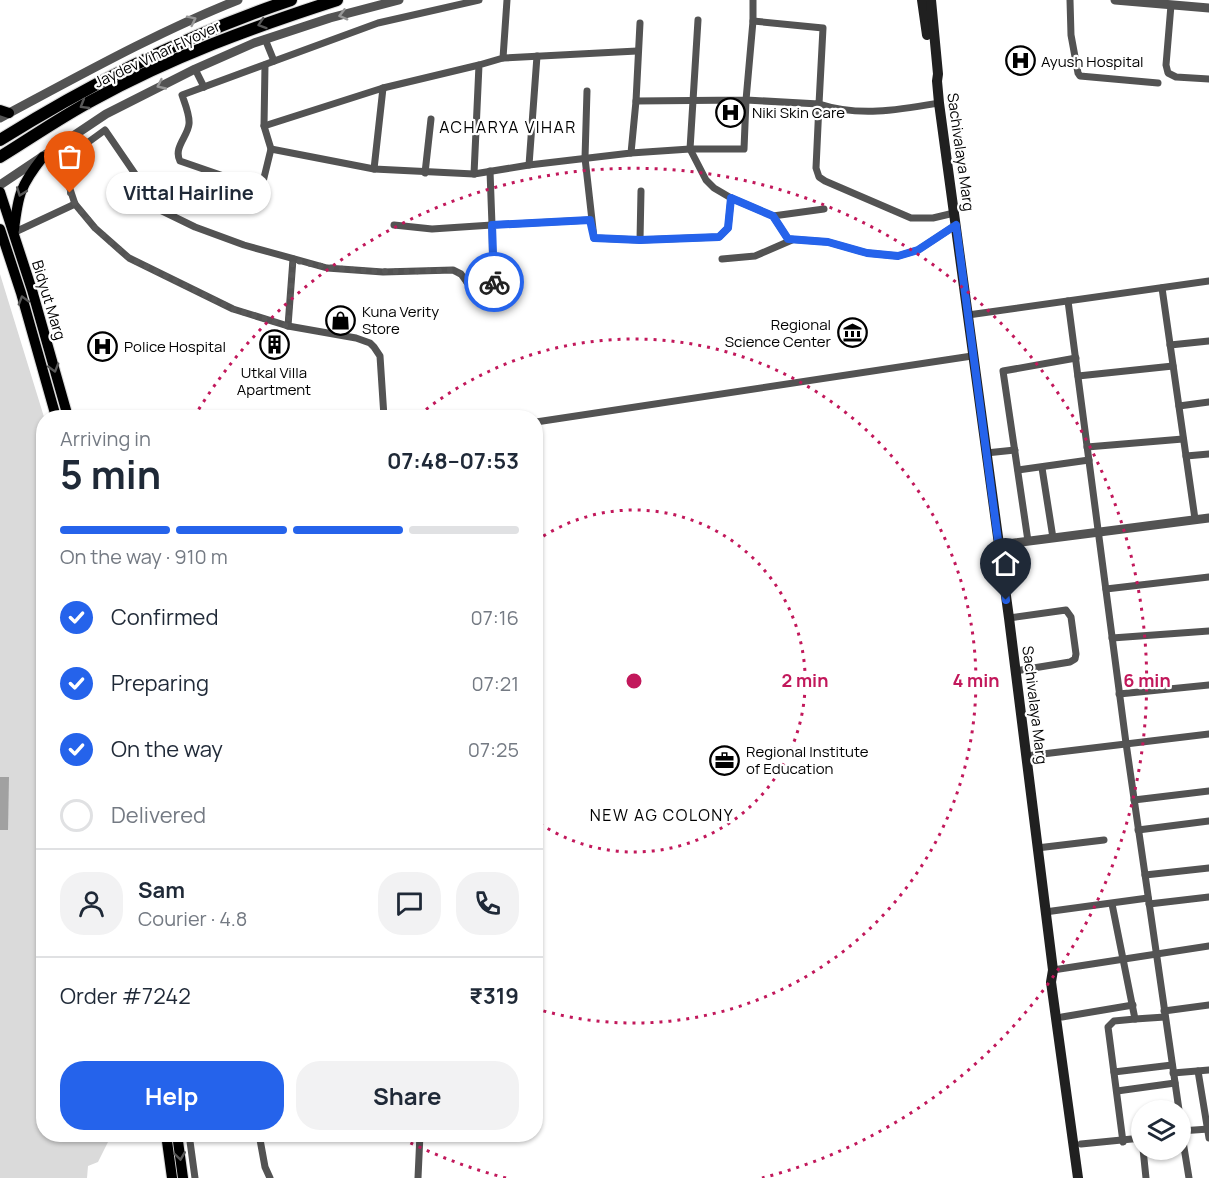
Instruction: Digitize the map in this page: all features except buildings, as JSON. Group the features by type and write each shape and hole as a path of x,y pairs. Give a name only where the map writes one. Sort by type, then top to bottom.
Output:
{"highway":[{"name":"Jaydev Vihar Flyover","path":"0,140 90,86 248,14 291,0"},
{"name":"Jaydev Vihar Flyover","path":"0,157 93,99 150,71 253,27 337,0"}],"main road":[{"name":"Sachivalaya Marg","path":"922,0 934,76 937,81"},
{"name":"Sachivalaya Marg","path":"930,0 939,103 1009,618 1053,973 1051,982 1078,1178"},
{"path":"13,233 18,195 30,173 43,157"},
{"name":"Bidyut Marg","path":"0,192 32,290 66,410"},
{"name":"Bidyut Marg","path":"0,229 54,410"},
{"path":"0,244 8,253"},
{"name":"Sachivalaya Marg","path":"1053,973 1058,981 1086,1178"},
{"path":"167,1142 172,1178"},
{"path":"178,1142 183,1178"}],"street":[{"path":"3,114 215,9 238,0"},
{"path":"0,185 106,114 195,69 266,39 330,18 399,0"},
{"path":"238,181 184,163 178,156 190,121 182,95 378,23 479,0"},
{"path":"503,58 507,0"},
{"path":"271,149 374,169 474,174 631,153 690,149 744,149 753,0"},
{"path":"1070,0 1071,35 1080,76 1158,83"},
{"path":"1115,0 1209,8"},
{"path":"1171,5 1166,65 1168,73 1176,77 1209,78"},
{"path":"698,20 690,149 706,180 714,188 731,198 773,216 824,208"},
{"path":"753,21 823,28 816,168 819,177 911,218 933,218 954,213"},
{"path":"631,153 640,23"},
{"path":"266,39 274,61"},
{"path":"264,126 383,88 503,58 637,51"},
{"path":"529,165 537,56"},
{"path":"261,190 271,149 264,126 265,64"},
{"path":"474,174 479,65"},
{"path":"195,69 204,87"},
{"path":"374,169 383,88"},
{"path":"587,91 585,158 590,220 594,238 640,240 719,237 728,228 731,198"},
{"path":"636,101 746,100 819,104 847,111 865,112 939,103"},
{"path":"425,173 431,119"},
{"path":"384,410 380,356 374,347 356,338 288,326 233,309 129,258 95,228 75,204 61,162 105,130 144,187 152,204 205,231 293,260 327,268 353,271 453,270 461,274 471,291 478,293 490,291 494,284 490,171"},
{"path":"640,240 641,191"},
{"path":"13,233 75,204"},
{"path":"773,216 784,235 792,240"},
{"path":"394,225 432,229 590,220"},
{"path":"722,259 755,256 792,240 828,242 867,253 898,256 918,250 956,225"},
{"path":"288,326 293,260"},
{"path":"968,315 1209,281"},
{"path":"1162,288 1195,519"},
{"path":"1068,301 1119,694 1178,1100"},
{"path":"1170,345 1209,341"},
{"path":"543,421 972,356"},
{"path":"1028,541 1003,371 1076,358"},
{"path":"1078,376 1173,366"},
{"path":"1179,406 1209,402"},
{"path":"1087,447 1183,439"},
{"path":"986,453 1015,450"},
{"path":"1186,456 1209,453"},
{"path":"1018,470 1089,460"},
{"path":"1042,468 1053,537"},
{"path":"998,545 1209,518"},
{"path":"1106,590 1209,577"},
{"path":"1009,618 1066,610 1071,617 1076,654 1075,659 1070,662 1015,671"},
{"path":"1112,638 1209,631"},
{"path":"1119,694 1209,685"},
{"path":"1026,756 1209,734"},
{"path":"1134,800 1209,791"},
{"path":"1138,830 1209,821"},
{"path":"1037,848 1104,840"},
{"path":"1145,876 1209,868"},
{"path":"1045,912 1112,904 1209,897"},
{"path":"1112,904 1135,1019"},
{"path":"1053,973 1156,953 1209,946"},
{"path":"1062,1017 1133,1005"},
{"path":"1123,1142 1108,1027 1114,1021 1209,1005"},
{"path":"1114,1072 1172,1065"},
{"path":"1173,1073 1209,1070"},
{"path":"1198,1071 1209,1138"},
{"path":"1117,1091 1175,1083"},
{"path":"1191,1129 1208,1129"},
{"path":"1081,1144 1131,1140"},
{"path":"190,1142 195,1178"},
{"path":"261,1142 265,1167 270,1178"},
{"path":"418,1178 420,1142"},
{"path":"1144,1160 1146,1178"},
{"path":"1186,1160 1189,1178"}],"shaded area":[{"path":"0,274 42,410 36,410 36,1142 108,1142 98,1162 88,1166 87,1178 0,1178"},
{"path":"0,777 9,777 8,830 0,830"}],"way so far":[{"path":"70,193 75,204 95,228 129,258 233,309 288,326 293,260 353,271 453,270 461,274 471,291 478,293 490,291 494,282"}],"place":[{"name":"Ayush Hospital","path":"1020,61"},
{"name":"Niki Skin Care","path":"731,112"},
{"name":"Vittal Hairline","path":"70,193"},
{"name":"Kuna Verity Store","path":"341,320"},
{"name":"Regional Science Center","path":"852,333"},
{"name":"Utkal Villa Apartment","path":"274,345"},
{"name":"Police Hospital","path":"103,346"},
{"name":"Regional Institute of Education","path":"725,760"}],"district":[{"name":"ACHARYA VIHAR","path":"508,127"},
{"name":"NEW AG COLONY","path":"662,815"}],"route":[{"path":"494,282 492,225 590,220 594,238 640,240 711,238 719,237 728,228 731,198 773,216 788,239 842,244 867,253 898,256 918,250 956,225 1006,600"}]}
